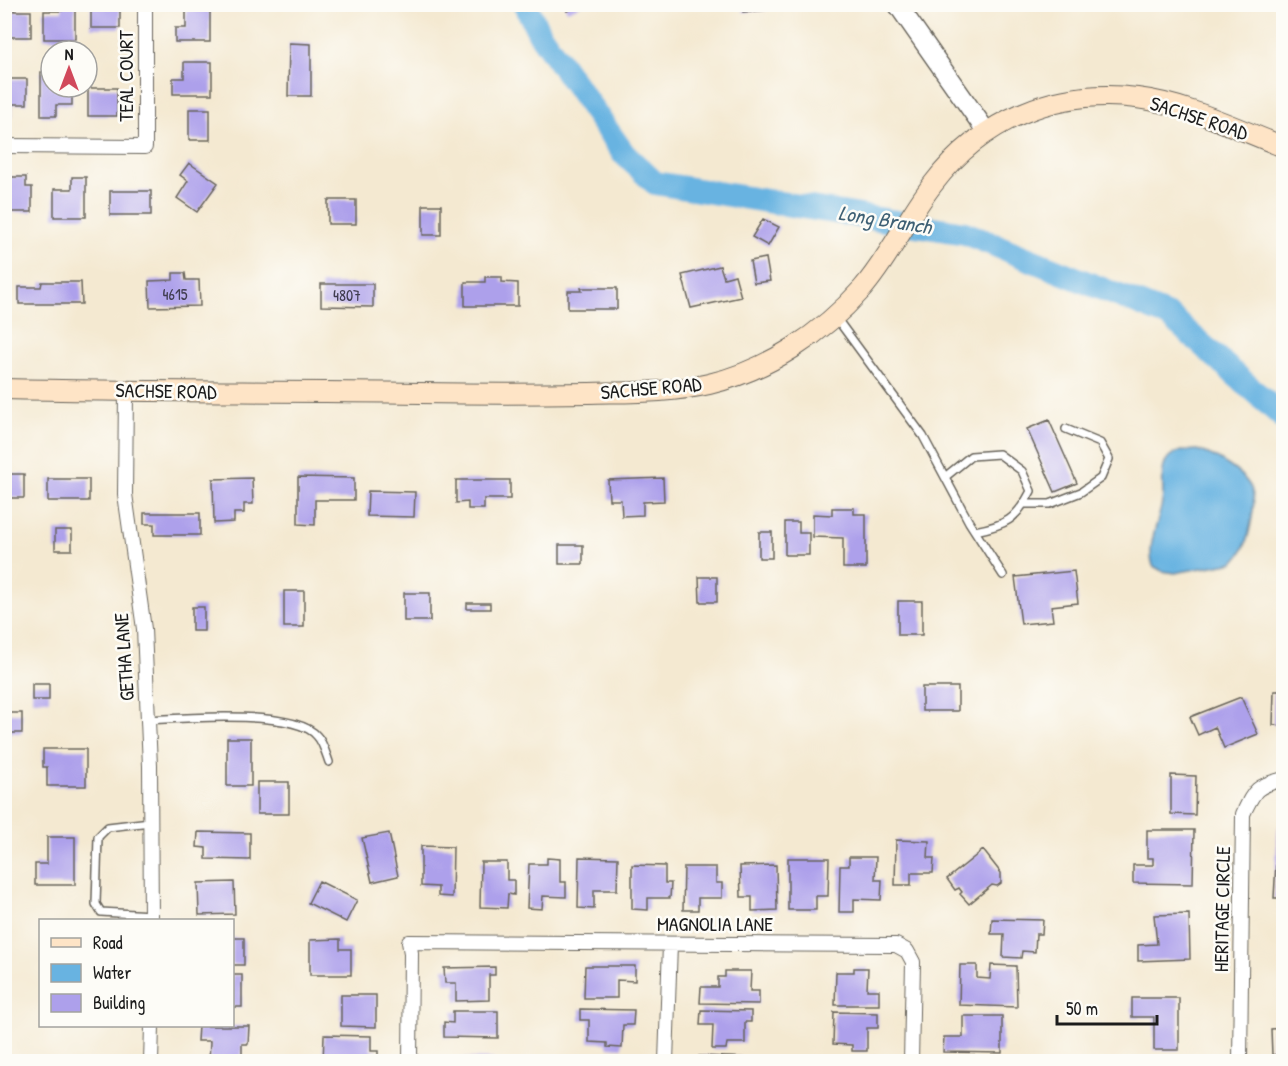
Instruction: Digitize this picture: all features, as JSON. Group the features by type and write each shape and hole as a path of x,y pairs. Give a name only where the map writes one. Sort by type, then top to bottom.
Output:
{"main road":[{"name":"SACHSE ROAD","path":"4,389 521,394 664,391 709,384 770,361 807,339 835,316 863,288 889,253 934,182 986,131 1035,108 1062,100 1089,96 1138,98 1177,107 1284,147"}],"street":[{"name":"TEAL COURT","path":"4,146 145,147 145,4"},
{"path":"897,4 986,131"},
{"name":"GETHA LANE","path":"126,391 125,494 144,629 151,918"},
{"name":"HERITAGE CIRCLE","path":"1240,1062 1243,814 1254,791 1266,783 1284,779"},
{"name":"MAGNOLIA LANE","path":"410,1062 411,953 409,942 896,945 907,951 913,962 911,1062"},
{"path":"666,1062 669,944"},
{"path":"151,1062 152,1027"}],"lane":[{"path":"835,316 923,436 975,531 1003,575"},
{"path":"1024,504 1050,504 1081,492 1101,478 1109,459 1100,443 1066,429"},
{"path":"945,477 972,456 999,454 1022,471 1031,491 1022,509 1000,526 975,531"},
{"path":"148,720 279,719 317,735 329,762"},
{"path":"150,822 108,827 98,837 96,904 100,912 151,918"}],"water":[{"path":"1197,450 1236,471 1249,484 1252,490 1253,506 1248,537 1243,550 1234,562 1175,573 1162,571 1153,566 1151,550 1163,497 1164,466 1166,460 1173,454"}],"building":[{"path":"4,4 14,4 14,11 31,11 31,37 4,37"},
{"path":"62,4 75,4 75,39 44,39 44,11 62,11"},
{"path":"91,4 120,4 120,28 91,28"},
{"path":"564,4 582,4 582,5 567,11"},
{"path":"742,4 767,4 768,10 743,12"},
{"path":"186,10 210,10 210,42 175,42 175,28 186,28"},
{"path":"289,43 311,44 311,96 288,96"},
{"path":"184,62 212,62 212,94 173,94 173,78 184,78"},
{"path":"4,79 27,79 27,104 12,104 12,116 4,116"},
{"path":"99,88 117,88 117,116 88,116 88,99 99,99"},
{"path":"41,99 72,99 72,105 56,105 56,116 41,116"},
{"path":"189,109 210,109 210,140 189,140"},
{"path":"189,163 218,183 197,212 177,198 188,181 180,175"},
{"path":"4,177 26,177 26,187 32,187 32,212 4,212"},
{"path":"72,177 86,177 86,217 54,217 54,189 72,189"},
{"path":"110,191 151,191 151,215 110,215"},
{"path":"328,200 356,200 356,224 328,224"},
{"path":"423,205 441,205 441,235 423,235"},
{"path":"763,219 779,227 768,246 752,237"},
{"path":"766,258 770,281 754,283 750,261"},
{"path":"720,266 724,278 735,275 741,297 691,308 682,275"},
{"path":"173,273 185,273 186,280 199,280 200,306 150,307 149,281 173,280"},
{"path":"485,277 502,277 502,282 518,283 518,306 465,306 465,282 485,282"},
{"path":"42,282 81,282 82,304 19,304 19,287 41,287"},
{"path":"321,284 373,284 373,307 321,306"},
{"path":"581,288 617,288 617,309 568,309 568,291 582,291"},
{"path":"1049,420 1077,483 1055,492 1027,429"},
{"path":"4,474 24,474 24,498 4,498"},
{"path":"298,477 354,478 354,500 315,500 315,525 298,524"},
{"path":"252,478 253,504 244,504 244,513 234,513 234,522 214,523 213,479"},
{"path":"663,478 664,501 643,502 643,515 622,516 621,500 609,500 608,480"},
{"path":"48,479 89,479 89,501 48,501"},
{"path":"456,480 510,480 510,499 484,499 484,509 468,509 468,502 456,503"},
{"path":"368,491 415,492 414,517 367,516"},
{"path":"832,508 854,508 854,514 866,514 866,568 843,568 843,538 813,537 813,514 832,515"},
{"path":"144,513 200,513 200,535 154,535 154,524 144,524"},
{"path":"785,522 799,522 799,533 809,533 809,555 785,555"},
{"path":"55,530 72,530 72,550 55,550"},
{"path":"759,532 772,532 772,558 759,558"},
{"path":"559,545 583,545 583,564 559,564"},
{"path":"1074,571 1078,603 1051,606 1053,621 1021,624 1015,577"},
{"path":"699,577 717,577 717,602 700,602"},
{"path":"284,591 304,591 304,627 284,627"},
{"path":"404,593 430,593 430,621 404,621"},
{"path":"898,601 922,601 922,635 898,635"},
{"path":"467,603 490,603 490,609 467,609"},
{"path":"192,607 204,607 204,631 192,631"},
{"path":"32,684 49,684 49,700 32,700"},
{"path":"922,687 958,687 958,711 922,711"},
{"path":"1274,691 1284,691 1284,726 1273,725"},
{"path":"1241,697 1258,734 1224,748 1215,727 1198,735 1190,717"},
{"path":"4,713 22,713 22,733 4,733"},
{"path":"227,738 251,738 251,786 227,786"},
{"path":"43,749 86,749 86,786 47,786 47,767 43,767"},
{"path":"1171,775 1196,776 1195,815 1171,814"},
{"path":"257,782 289,782 289,814 257,814"},
{"path":"1278,827 1284,827 1284,898 1274,898"},
{"path":"1147,830 1194,830 1193,884 1133,883 1133,865 1153,865 1153,858 1147,858"},
{"path":"198,832 250,833 250,860 206,859 206,848 197,847"},
{"path":"389,833 398,876 372,882 362,838"},
{"path":"47,837 75,837 75,885 35,885 35,864 47,864"},
{"path":"896,840 929,841 928,858 934,858 933,873 911,873 911,885 895,885"},
{"path":"421,846 453,847 452,897 438,896 438,887 421,886"},
{"path":"983,850 1001,873 1001,883 997,886 992,885 969,904 960,894 962,892 959,888 955,890 947,879"},
{"path":"579,857 618,858 617,890 594,890 594,909 578,908"},
{"path":"849,857 876,857 875,880 882,880 881,900 854,899 854,912 839,912 840,866 849,866"},
{"path":"547,858 560,859 560,882 566,882 566,897 543,896 542,909 527,908 529,864 547,864"},
{"path":"788,858 829,858 828,896 816,896 816,910 788,910"},
{"path":"481,862 507,862 507,880 514,880 514,895 508,894 507,908 480,907"},
{"path":"632,865 665,866 665,883 671,883 670,898 648,898 648,910 632,909"},
{"path":"776,865 777,910 752,911 752,897 741,897 740,866"},
{"path":"684,867 716,867 716,883 722,883 722,898 698,898 698,910 683,910"},
{"path":"319,881 357,900 346,922 308,903"},
{"path":"234,882 235,914 199,915 198,883"},
{"path":"1189,914 1190,959 1138,961 1138,945 1157,944 1154,915"},
{"path":"992,919 1043,920 1042,934 1036,934 1035,952 1022,951 1021,958 1003,957 1004,934 991,934"},
{"path":"234,938 244,938 244,965 234,965"},
{"path":"340,939 340,949 351,949 351,975 310,975 310,940"},
{"path":"960,965 977,965 977,978 990,979 991,965 1016,966 1017,1007 959,1005"},
{"path":"585,966 635,966 635,981 617,980 617,998 584,998"},
{"path":"495,967 495,975 489,975 489,1000 456,1001 456,983 445,983 444,968"},
{"path":"854,968 868,968 867,990 879,990 879,1005 835,1005 836,972 854,972"},
{"path":"725,971 751,971 750,991 759,991 759,1004 700,1003 701,987 718,987 718,977 725,977"},
{"path":"234,975 242,975 242,1007 234,1007"},
{"path":"341,995 376,995 376,1027 341,1026"},
{"path":"1132,998 1179,998 1179,1050 1154,1050 1154,1017 1132,1017"},
{"path":"580,1009 634,1010 633,1025 623,1025 622,1048 607,1047 607,1043 589,1042 589,1020 580,1020"},
{"path":"701,1010 751,1011 751,1022 745,1022 745,1043 727,1043 726,1049 712,1049 713,1025 700,1025"},
{"path":"453,1011 498,1011 498,1038 444,1037 444,1022 453,1023"},
{"path":"834,1012 878,1013 878,1028 867,1028 867,1051 852,1051 852,1045 833,1044"},
{"path":"963,1016 1002,1016 1002,1053 943,1052 944,1037 963,1037"},
{"path":"249,1026 248,1044 242,1044 242,1059 223,1058 223,1062 209,1062 210,1041 197,1041 198,1027"},
{"path":"1284,1028 1284,1054 1272,1055 1271,1029"},
{"path":"324,1035 371,1036 371,1051 378,1051 378,1062 323,1062"},
{"path":"699,1056 752,1058 752,1062 699,1062"},
{"path":"444,1058 494,1059 494,1062 444,1062"}],"waterway":[{"name":"Long Branch","path":"525,4 539,33 624,154 655,183 965,233 1171,317 1284,418"}]}
